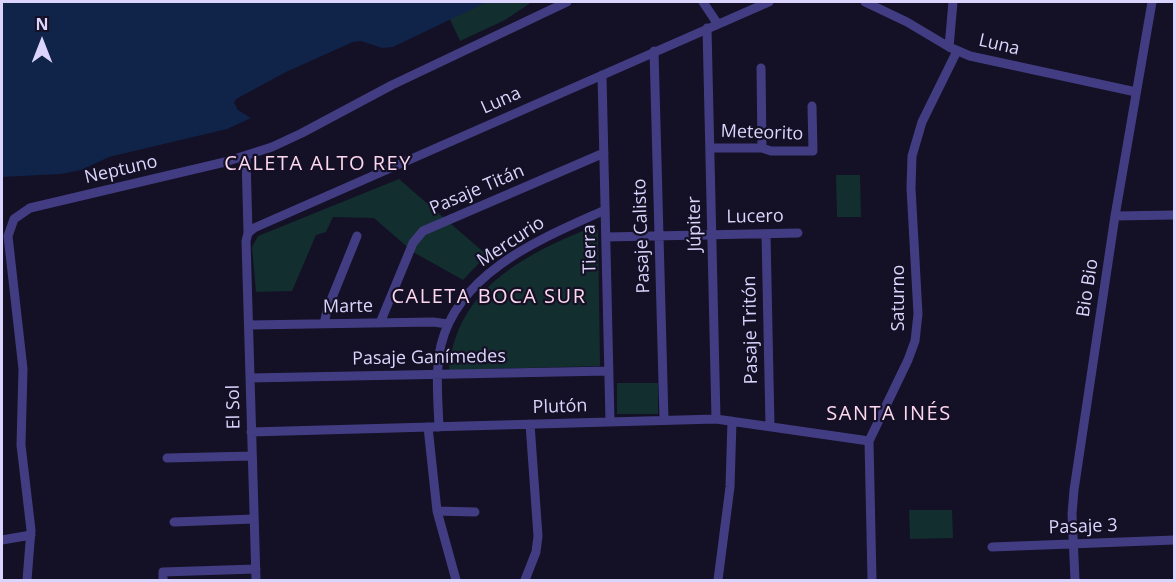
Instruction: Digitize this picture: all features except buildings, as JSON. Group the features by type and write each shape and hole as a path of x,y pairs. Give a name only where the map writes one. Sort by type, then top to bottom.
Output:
{"street":[{"name":"Neptuno","path":"27,580 31,535 21,445 22,369 8,236 11,224 19,214 30,208 125,187 246,156 302,133 392,86 567,2"},
{"path":"703,2 717,23"},
{"name":"Luna","path":"248,233 254,228 769,2"},
{"name":"Luna","path":"865,2 907,22 953,49 990,61 1136,92"},
{"name":"Saturno","path":"872,580 869,441 904,370 915,341 918,308 911,188 912,156 922,122 953,49 953,2"},
{"name":"Bio Bio","path":"1075,580 1074,490 1115,216 1152,2"},
{"name":"Júpiter","path":"707,28 716,419"},
{"name":"Pasaje Calisto","path":"654,51 663,420"},
{"path":"761,68 762,148"},
{"name":"Tierra","path":"602,75 610,422"},
{"name":"Meteorito","path":"710,148 813,151 813,106"},
{"name":"Pasaje Titán","path":"380,323 413,243 423,231 604,153"},
{"name":"El Sol","path":"246,156 248,233 246,242 256,580"},
{"name":"Mercurio","path":"439,427 438,374 441,344 448,324 472,289 507,261 548,236 605,210"},
{"path":"1115,216 1174,215"},
{"name":"Lucero","path":"606,237 798,233"},
{"name":"Pasaje Tritón","path":"766,234 770,426"},
{"path":"324,324 327,310 357,236"},
{"name":"Marte","path":"249,325 434,322 448,324"},
{"name":"Pasaje Ganímedes","path":"250,378 609,371"},
{"name":"Plutón","path":"251,432 716,419 869,441"},
{"path":"718,580 730,487 732,421"},
{"path":"525,580 536,552 538,536 530,424"},
{"path":"428,427 437,511 456,580"},
{"path":"167,458 252,456"},
{"path":"437,511 474,512"},
{"path":"174,522 254,519"},
{"path":"2,540 31,535"},
{"name":"Pasaje 3","path":"992,547 1174,540"},
{"path":"163,580 163,572 199,576 256,569"}],"green space":[{"path":"442,2 532,2 505,20 460,41"},
{"path":"836,175 860,175 861,217 837,217"},
{"path":"399,179 487,255 463,280 413,252 374,218 333,217 326,232 316,235 292,291 256,292 252,247 258,236"},
{"path":"590,228 598,230 600,366 449,370 454,342 465,318 479,297 497,279 518,264 541,250"},
{"path":"617,383 658,383 658,414 617,414"},
{"path":"909,510 952,510 953,538 910,539"}],"water":[{"path":"2,2 487,2 393,47 382,48 361,41 353,42 286,72 236,99 234,103 238,110 251,118 227,129 109,157 81,170 61,174 2,177"}],"district":[{"name":"CALETA ALTO REY","path":"318,164"},
{"name":"CALETA BOCA SUR","path":"489,297"},
{"name":"SANTA INÉS","path":"889,414"}]}
